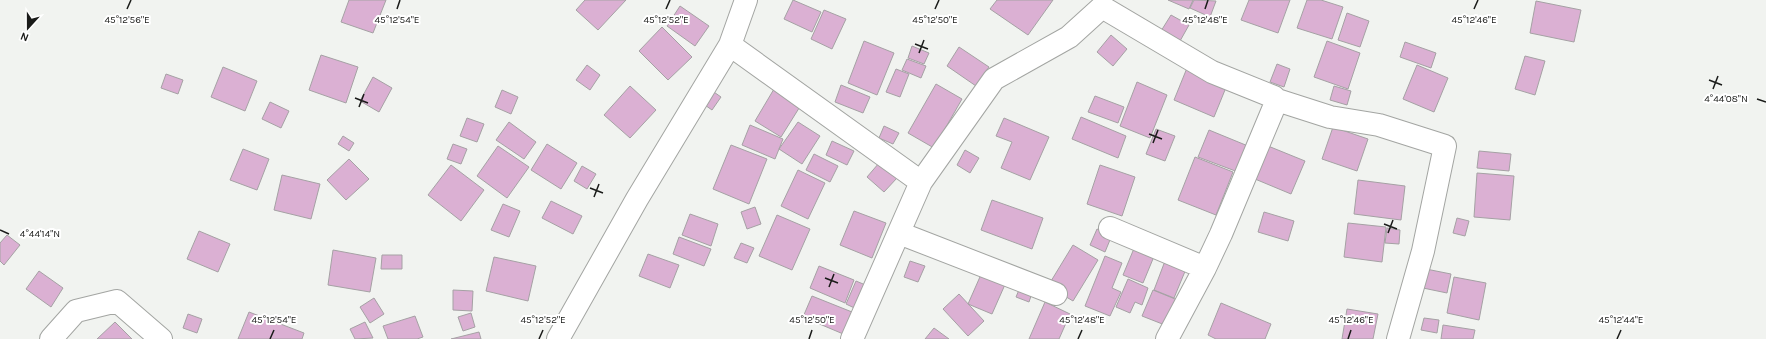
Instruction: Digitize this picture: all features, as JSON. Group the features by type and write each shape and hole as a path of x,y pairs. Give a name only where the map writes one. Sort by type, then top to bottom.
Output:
{"street":[{"path":"558,339 626,219 730,45 746,0"},
{"path":"852,339 900,233 921,182 994,79 1069,37 1102,3 1212,72 1274,97 1277,100 1330,117 1379,125 1445,146 1423,251 1398,339"},
{"path":"730,45 921,182"},
{"path":"1167,339 1205,268 1277,100"},
{"path":"1110,228 1205,268"},
{"path":"900,233 1056,294"},
{"path":"51,339 76,311 117,301 161,339"}],"building":[{"path":"349,0 386,0 373,33 341,22"},
{"path":"585,0 626,0 598,30 576,10"},
{"path":"793,0 821,12 812,32 784,19"},
{"path":"997,0 1053,0 1028,35 990,9"},
{"path":"1168,0 1193,0 1189,9"},
{"path":"1194,0 1216,1 1210,17 1190,8"},
{"path":"1249,0 1290,0 1278,33 1241,20"},
{"path":"1307,0 1321,0 1343,7 1332,39 1297,28"},
{"path":"1536,1 1581,10 1574,42 1530,33"},
{"path":"680,6 709,26 695,46 667,26"},
{"path":"824,10 846,19 832,49 811,39"},
{"path":"1347,13 1369,21 1360,47 1338,40"},
{"path":"1171,15 1189,25 1180,41 1161,31"},
{"path":"662,27 692,57 668,80 639,51"},
{"path":"1111,35 1127,49 1113,66 1097,52"},
{"path":"864,41 894,53 877,95 848,83"},
{"path":"1327,41 1360,53 1348,89 1314,77"},
{"path":"1405,42 1436,53 1431,68 1400,57"},
{"path":"912,46 929,53 924,64 908,58"},
{"path":"959,47 989,67 976,86 947,66"},
{"path":"321,55 358,67 346,103 309,90"},
{"path":"1525,56 1545,61 1535,95 1515,89"},
{"path":"907,59 926,66 921,78 902,70"},
{"path":"1277,64 1290,69 1284,87 1270,82"},
{"path":"587,65 600,75 590,90 576,80"},
{"path":"1417,65 1448,78 1434,112 1403,99"},
{"path":"223,67 257,81 245,111 211,97"},
{"path":"1187,68 1227,85 1214,117 1174,100"},
{"path":"896,69 909,74 900,97 886,92"},
{"path":"166,74 183,80 178,94 161,88"},
{"path":"373,77 392,88 379,112 360,101"},
{"path":"1137,82 1167,95 1150,138 1120,126"},
{"path":"936,84 962,99 934,148 908,133"},
{"path":"841,85 870,97 863,113 835,102"},
{"path":"630,86 656,110 630,138 604,115"},
{"path":"1334,86 1351,91 1347,105 1330,100"},
{"path":"774,89 801,105 781,137 755,121"},
{"path":"502,90 518,97 511,114 495,107"},
{"path":"711,90 721,97 712,110 702,103"},
{"path":"1095,96 1124,107 1118,123 1088,112"},
{"path":"270,102 289,111 281,128 262,119"},
{"path":"1081,117 1126,136 1118,158 1072,139"},
{"path":"467,118 484,124 477,142 460,136"},
{"path":"1004,118 1049,137 1030,180 1001,168 1012,142 996,136"},
{"path":"509,122 536,142 524,159 496,140"},
{"path":"798,122 820,136 802,164 779,149"},
{"path":"750,125 783,139 775,159 742,145"},
{"path":"884,126 899,133 893,144 879,138"},
{"path":"1333,127 1368,139 1357,171 1322,159"},
{"path":"1156,129 1175,136 1165,161 1146,154"},
{"path":"1209,130 1248,146 1238,172 1198,157"},
{"path":"343,136 354,143 349,151 338,144"},
{"path":"832,141 854,151 847,165 826,155"},
{"path":"453,144 467,149 461,164 447,159"},
{"path":"547,144 577,163 561,189 531,170"},
{"path":"731,145 767,159 749,204 713,189"},
{"path":"498,146 529,167 507,198 477,176"},
{"path":"1268,146 1305,161 1291,194 1255,179"},
{"path":"243,149 269,159 257,190 230,180"},
{"path":"965,150 979,158 970,173 957,165"},
{"path":"1479,151 1511,154 1509,171 1477,168"},
{"path":"814,154 838,166 830,182 806,170"},
{"path":"1195,157 1233,172 1216,215 1178,200"},
{"path":"349,159 369,179 346,200 327,180"},
{"path":"879,163 897,178 884,192 867,177"},
{"path":"451,165 484,190 461,221 428,195"},
{"path":"1100,165 1135,177 1122,216 1087,204"},
{"path":"582,166 596,174 587,189 574,181"},
{"path":"798,170 825,183 808,219 781,206"},
{"path":"1477,173 1514,176 1510,220 1474,217"},
{"path":"282,175 320,184 311,219 274,210"},
{"path":"1358,180 1405,186 1401,220 1354,214"},
{"path":"992,200 1043,218 1032,249 981,230"},
{"path":"551,201 582,216 573,234 542,218"},
{"path":"503,204 520,211 509,237 491,230"},
{"path":"755,207 761,224 747,229 741,212"},
{"path":"854,211 886,223 872,258 840,245"},
{"path":"1264,212 1294,221 1288,241 1258,232"},
{"path":"690,214 718,224 711,246 682,235"},
{"path":"777,215 810,229 792,270 759,256"},
{"path":"1457,218 1469,221 1465,236 1453,233"},
{"path":"1348,223 1386,227 1382,262 1344,257"},
{"path":"1387,228 1400,230 1399,244 1385,243"},
{"path":"1097,229 1112,235 1105,252 1090,245"},
{"path":"199,231 230,244 218,272 187,259"},
{"path":"7,235 20,245 4,265 0,261 0,243"},
{"path":"679,237 711,249 704,266 673,254"},
{"path":"741,243 754,248 747,263 734,258"},
{"path":"1073,245 1098,260 1073,301 1048,286"},
{"path":"1135,246 1155,254 1143,283 1123,275"},
{"path":"333,250 376,258 370,292 328,285"},
{"path":"648,254 679,265 670,288 639,276"},
{"path":"382,255 402,255 402,269 381,269"},
{"path":"1105,256 1122,263 1112,288 1121,292 1110,316 1085,306"},
{"path":"494,257 536,266 528,301 486,291"},
{"path":"910,261 925,266 918,282 904,277"},
{"path":"1165,261 1186,269 1174,298 1154,290"},
{"path":"819,266 854,280 845,303 810,288"},
{"path":"1426,269 1451,274 1447,293 1423,288"},
{"path":"983,270 1007,280 992,314 968,304"},
{"path":"39,271 63,288 51,307 26,289"},
{"path":"1454,277 1486,283 1479,320 1447,313"},
{"path":"1128,279 1148,288 1142,305 1135,302 1130,313 1116,307"},
{"path":"856,281 875,289 865,313 846,304"},
{"path":"1021,285 1033,290 1029,302 1016,297"},
{"path":"453,290 473,291 472,311 453,310"},
{"path":"1153,290 1180,301 1170,327 1142,316"},
{"path":"959,294 984,321 968,336 943,309"},
{"path":"812,296 857,314 848,336 803,317"},
{"path":"374,298 384,314 370,323 360,307"},
{"path":"1045,302 1070,314 1059,339 1029,339"},
{"path":"1221,303 1271,324 1265,339 1216,339 1208,335"},
{"path":"1347,309 1378,314 1373,339 1342,339"},
{"path":"249,312 304,333 302,339 238,339"},
{"path":"471,313 475,327 463,331 458,317"},
{"path":"188,314 202,319 197,333 183,328"},
{"path":"415,316 423,337 417,339 388,339 383,326"},
{"path":"1424,318 1439,320 1437,333 1421,330"},
{"path":"115,322 132,339 97,339"},
{"path":"365,322 373,338 355,339 350,329"},
{"path":"1443,325 1475,330 1473,339 1441,339"},
{"path":"934,328 949,339 925,339"},
{"path":"479,332 481,339 451,339"}]}
